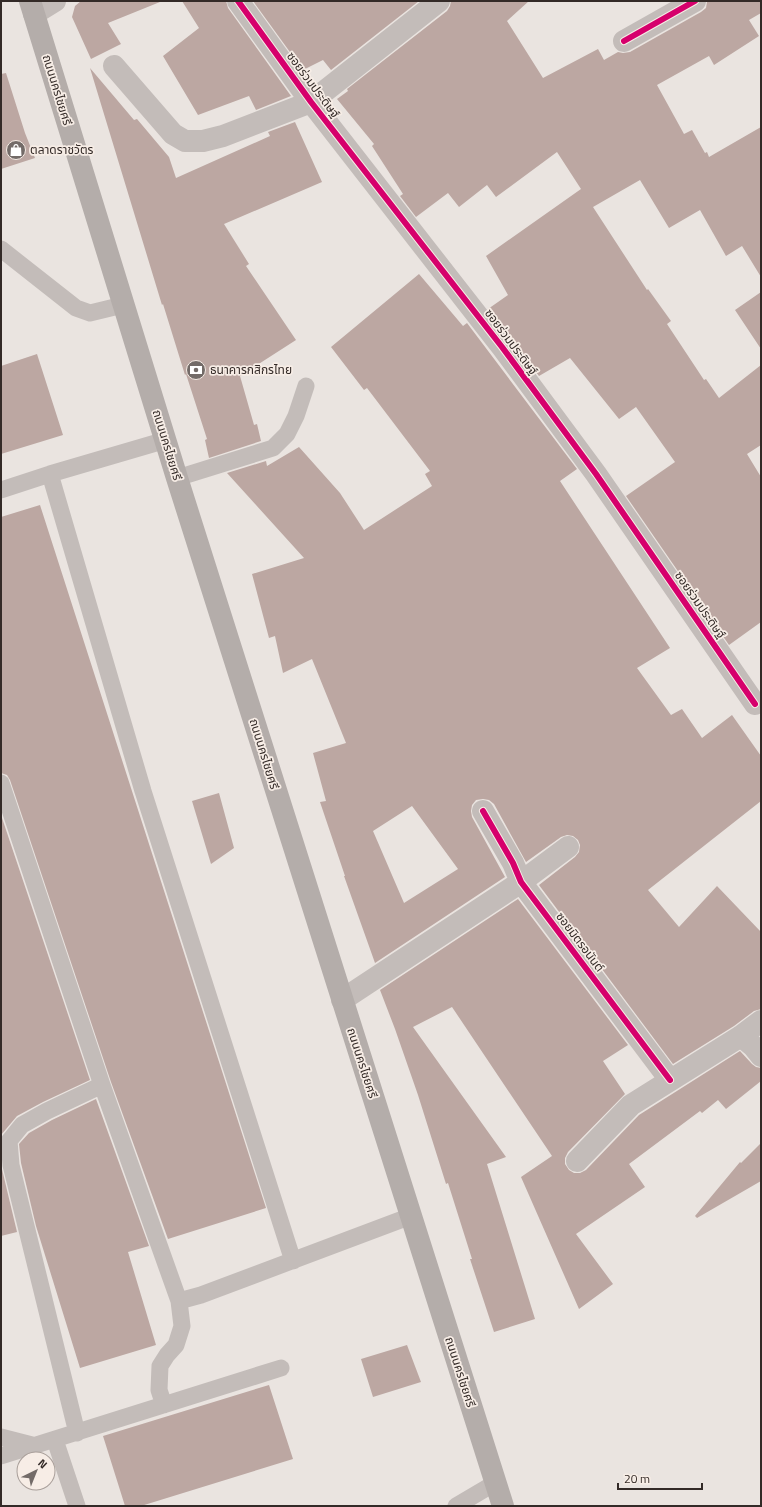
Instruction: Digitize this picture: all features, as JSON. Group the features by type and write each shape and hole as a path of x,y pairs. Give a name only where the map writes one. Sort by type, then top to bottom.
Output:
{"main road":[{"name":"ถนนนครไชยศรี","path":"32,8 177,478 503,1506"}],"street":[{"path":"32,8 55,1"},
{"name":"ซอยร่วมประดิษฐ์","path":"238,1 311,102 502,347 596,474 755,704"},
{"path":"114,66 173,134 185,141 203,142 223,136 311,102 439,1"},
{"path":"624,41 694,1"},
{"name":"ซอยมิตรอนันต์","path":"483,811 514,863 521,882 670,1080"},
{"path":"342,1000 521,882 568,847"},
{"path":"577,1161 631,1105 741,1036 761,1021"},
{"path":"741,1036 753,1046 761,1056"}],"lane":[{"path":"1,249 76,308 90,313 123,305"},
{"path":"177,478 273,448 287,434 296,416 306,386"},
{"path":"1,490 166,440"},
{"path":"50,474 143,791 293,1260"},
{"path":"1,783 102,1085 179,1301 182,1326 176,1345 160,1366 159,1390 164,1405"},
{"path":"76,1433 11,1165 9,1141 22,1125 47,1111 102,1085"},
{"path":"179,1301 201,1295 411,1216"},
{"path":"1,1456 281,1368"},
{"path":"1,1437 36,1446"},
{"path":"55,1440 77,1506"},
{"path":"456,1506 496,1483"}],"building":[{"path":"81,1 160,2 108,23 121,44 91,59 72,17 75,6"},
{"path":"182,1 226,1 228,8 291,96 256,110 249,96 198,115 163,56 199,28"},
{"path":"253,1 419,1 331,70 323,60 303,70"},
{"path":"451,1 529,1 507,21 543,78 598,49 604,60 618,52 630,52 701,12 706,8 707,2 761,1 761,13 749,20 759,36 714,65 709,56 657,85 684,134 692,130 705,153 707,152 709,157 761,127 761,277 742,246 726,256 700,210 669,228 640,180 593,207 647,290 648,289 671,321 667,324 704,380 706,379 719,398 761,365 761,445 747,454 761,477 761,622 729,645 626,496 675,462 636,407 619,419 570,358 539,376 488,309 508,295 486,256 581,189 557,152 496,197 487,185 459,207 448,193 416,217 400,196 403,194 372,146 374,144 337,99 348,91 347,89 447,11"},
{"path":"90,68 134,120 137,119 169,157 176,178 270,136 268,132 295,122 322,182 224,224 249,264 246,266 296,340 240,376 254,425 257,424 261,441 209,458 205,440 207,439 163,304 162,305"},
{"path":"6,73 25,133 35,158 1,169 1,74"},
{"path":"419,274 463,326 467,323 577,469 560,481 670,648 637,668 671,715 682,709 702,738 732,715 761,756 761,801 648,890 679,927 717,886 761,932 761,1009 754,1011 734,1026 673,1064 539,885 575,857 579,852 580,845 578,840 573,836 567,835 561,837 526,862 494,804 489,800 476,800 472,805 472,817 505,877 375,963 344,876 320,802 326,801 313,753 346,743 312,659 283,673 275,636 269,638 252,574 304,558 227,473 266,461 267,466 299,447 340,493 364,530 432,486 425,474 430,471 367,388 364,390 331,347","holes":["412,806 458,869 404,903 373,831"]},
{"path":"761,292 761,349 735,310"},
{"path":"37,354 63,435 1,454 1,366"},
{"path":"40,505 266,1208 168,1239 111,1082 10,780 7,775 1,773 1,517"},
{"path":"219,793 234,848 211,864 192,801"},
{"path":"1,815 90,1080 17,1116 1,1135"},
{"path":"518,899 628,1045 603,1061 625,1094 568,1152 565,1158 565,1164 569,1170 574,1173 580,1173 586,1170 639,1115 740,1051 752,1064 761,1068 761,1081 726,1109 718,1100 702,1113 700,1111 629,1164 645,1187 576,1234 613,1284 579,1309 521,1177 552,1156 452,1007 413,1027 506,1157 487,1164 535,1319 494,1332 470,1259 472,1259 448,1183 446,1184 418,1095 380,990"},
{"path":"96,1099 149,1246 128,1252 156,1345 80,1368 36,1226 21,1163 19,1144 29,1133"},
{"path":"761,1143 761,1181 697,1218 695,1216 740,1162 741,1163"},
{"path":"1,1165 17,1232 1,1236"},
{"path":"407,1345 421,1382 373,1397 361,1359"},
{"path":"269,1385 293,1459 141,1506 125,1506 103,1436"}],"cycle path":[{"path":"238,1 311,102 502,347 596,474 755,704"},
{"path":"624,41 695,1"},
{"path":"483,811 513,863 521,882 670,1080"}],"place":[{"name":"ตลาดราชวัตร","path":"16,150"},
{"name":"ธนาคารกสิกรไทย","path":"196,370"}]}
